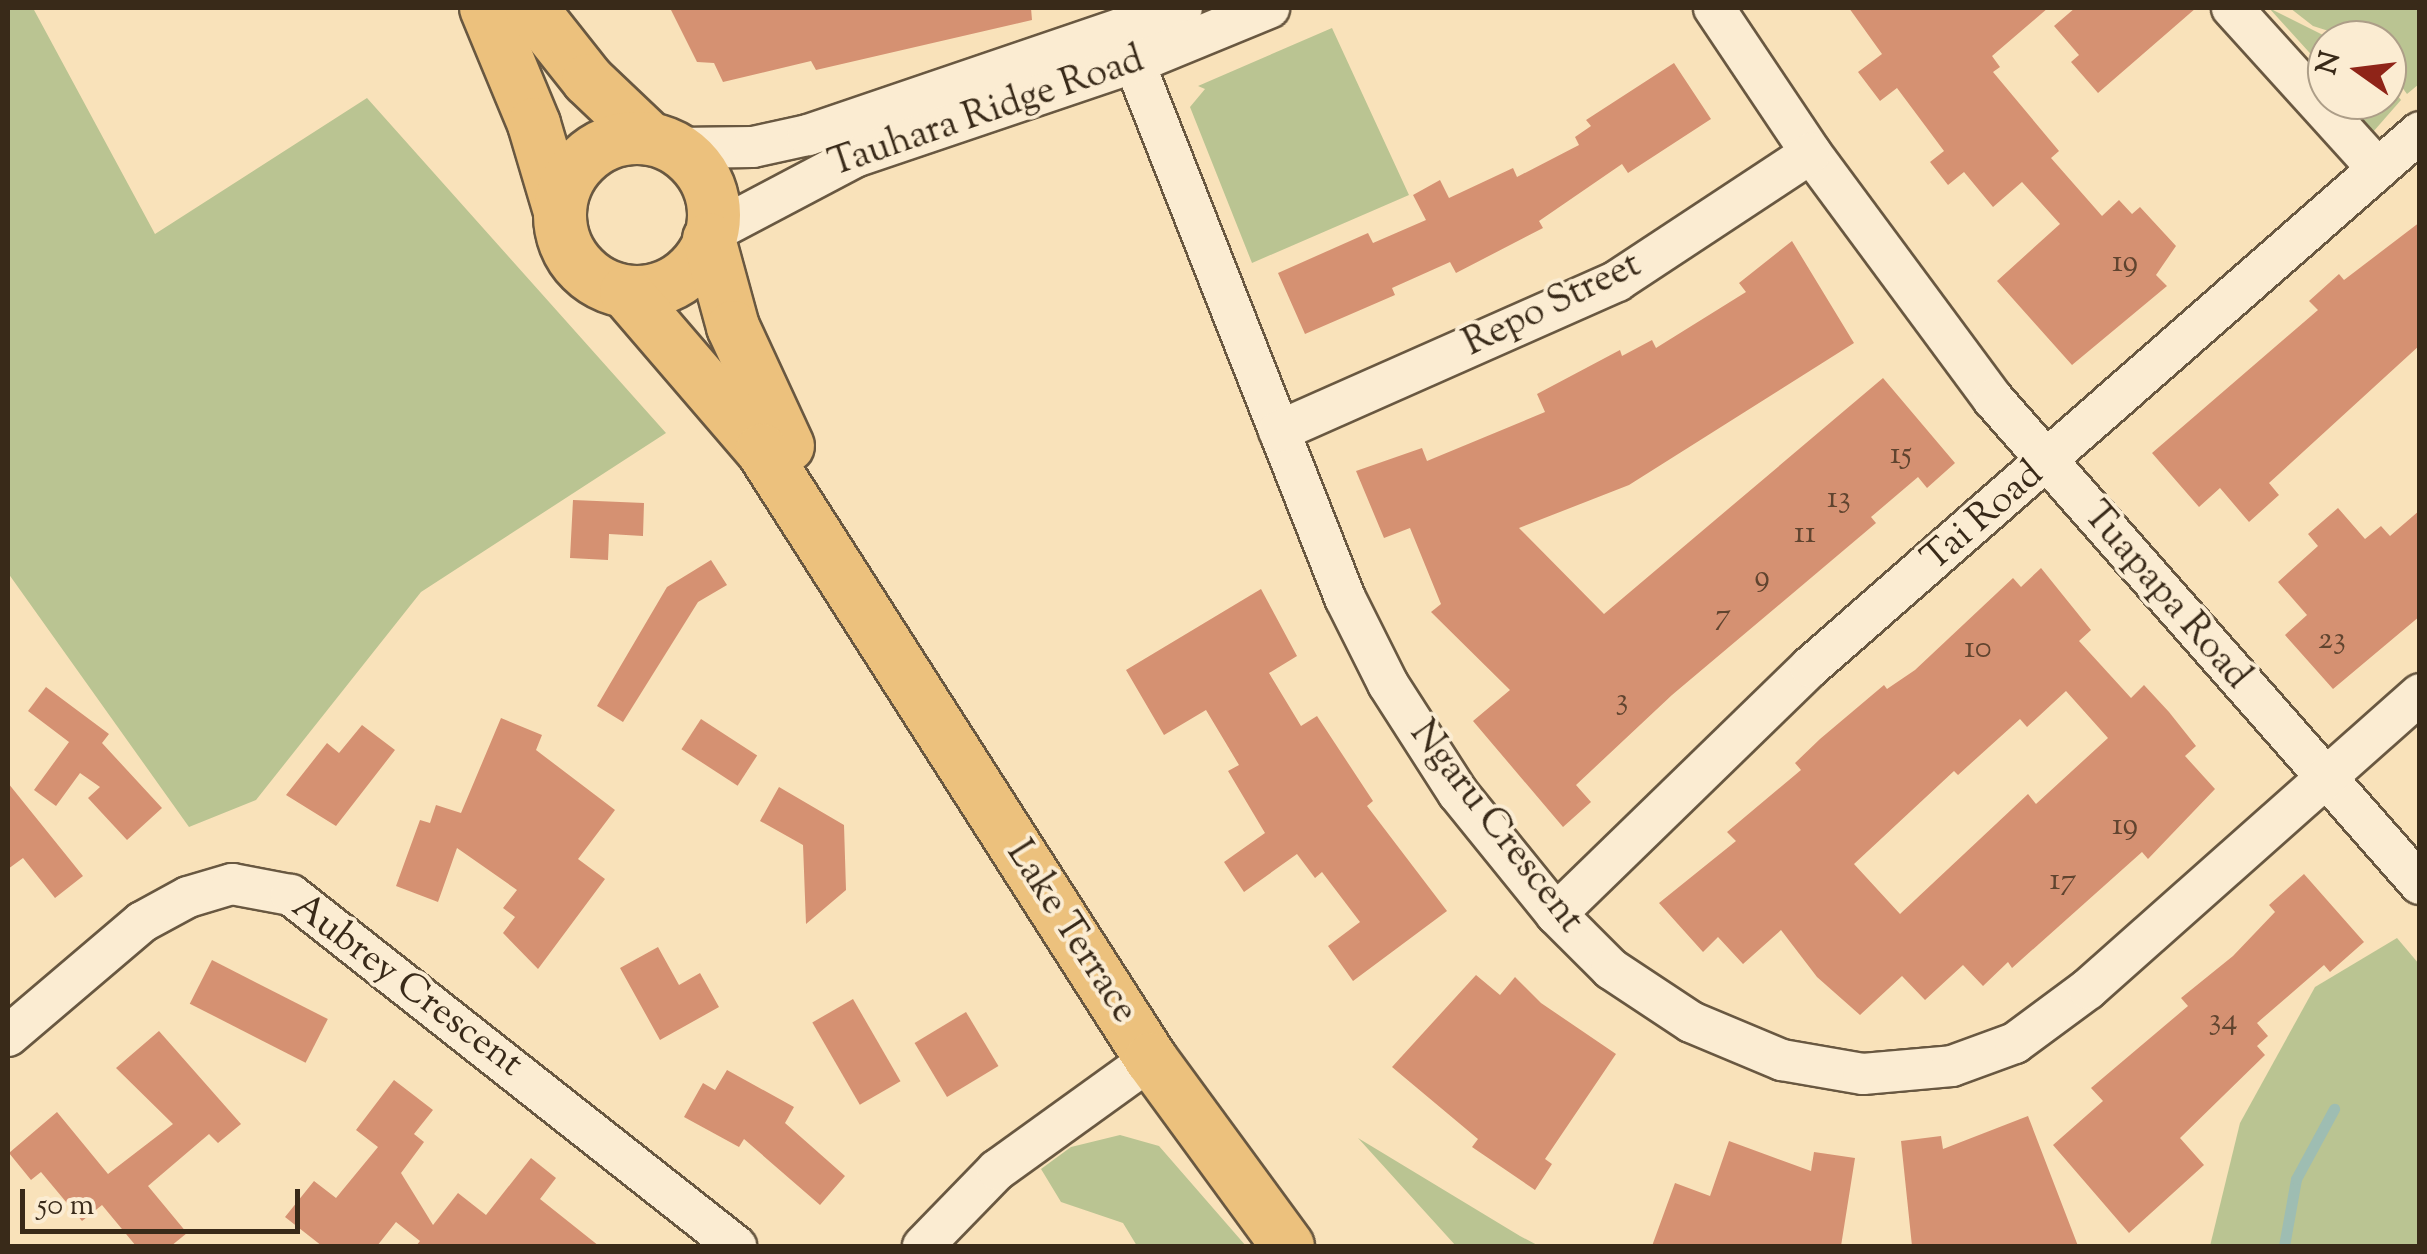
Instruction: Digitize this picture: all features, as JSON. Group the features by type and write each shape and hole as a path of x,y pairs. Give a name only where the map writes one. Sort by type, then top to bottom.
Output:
{"main road":[{"path":"486,8 528,106 568,249 582,269 626,292 673,283 693,268 710,236 710,186 588,80 531,8"},
{"path":"560,212 569,179 594,150 625,138 663,143"},
{"name":"Lake Terrace","path":"710,236 733,327 869,609"},
{"name":"Lake Terrace","path":"626,292 737,416 869,609 1151,1059 1288,1246"}],"street":[{"name":"Tauhara Ridge Road","path":"663,143 753,147 808,135 1182,8"},
{"name":"Tauhara Ridge Road","path":"710,236 855,157 1134,62 1268,8"},
{"name":"Tuapapa Road","path":"1714,8 1811,153 1960,358 2325,780 2420,884"},
{"path":"2232,8 2378,169"},
{"name":"Ngaru Crescent","path":"1134,62 1279,430 1388,684 1458,793 1556,914 1647,996 1740,1044 1834,1071 1925,1071 1998,1051 2048,1021 2420,694"},
{"name":"Tai Road","path":"1556,914 1785,690 2048,463 2420,132"},
{"name":"Repo Street","path":"1279,430 1607,286 1811,153"},
{"name":"Aubrey Crescent","path":"8,1036 142,922 188,897 232,884 291,894 736,1246"},
{"path":"924,1246 996,1170 1151,1059"}],"green space":[{"path":"8,8 33,8 155,234 367,98 666,433 421,592 256,800 189,827 8,573"},
{"path":"2269,8 2307,27 2307,50"},
{"path":"2290,8 2419,8 2419,84 2407,94 2407,20 2307,21"},
{"path":"1332,28 1409,195 1252,263 1190,107 1205,89 1198,86"},
{"path":"2358,120 2384,120 2373,132"},
{"path":"2397,938 2419,964 2419,1246 2210,1246 2240,1123 2315,987"},
{"path":"1120,1135 1159,1146 1246,1246 1137,1246 1123,1223 1061,1202 1041,1169 1071,1147"},
{"path":"1358,1138 1520,1236 1539,1246 1456,1246"}],"building":[{"path":"670,8 1031,8 1032,20 816,70 811,61 723,82 714,63 697,62"},
{"path":"1849,8 2048,8 1992,56 2000,67 1993,72 2059,151 2051,158 2102,216 2119,200 2132,214 2140,207 2176,246 2156,275 2167,286 2072,365 1997,281 2060,224 2022,182 1993,207 1964,172 1948,185 1930,162 1944,151 1897,88 1880,101 1858,72 1882,54"},
{"path":"2075,8 2196,8 2098,93 2071,62 2079,55 2054,26"},
{"path":"1674,63 1711,119 1628,173 1622,164 1539,221 1543,228 1456,273 1450,262 1392,288 1395,295 1305,334 1278,273 1368,233 1373,243 1426,220 1413,195 1440,180 1449,198 1513,168 1517,177 1579,145 1575,137 1591,126 1586,120"},
{"path":"2420,222 2420,345 2269,483 2279,495 2249,522 2220,488 2199,507 2152,453 2318,310 2309,301 2339,274 2344,280"},
{"path":"1792,241 1854,343 1629,485 1519,528 1604,614 1883,378 1955,463 1927,488 1918,477 1871,517 1876,523 1672,695 1576,785 1591,802 1563,827 1473,721 1510,690 1431,612 1441,604 1410,528 1384,538 1356,471 1422,448 1427,461 1545,412 1537,394 1620,350 1622,356 1652,340 1656,348 1746,292 1739,283"},
{"path":"573,500 644,503 643,536 609,534 608,560 570,558"},
{"path":"2338,508 2365,539 2381,526 2390,536 2420,510 2420,616 2333,689 2285,635 2307,615 2278,582 2318,546 2308,534"},
{"path":"711,560 727,585 698,602 623,722 597,706 667,587"},
{"path":"2041,568 2091,630 2079,641 2131,698 2144,685 2169,712 2196,746 2185,756 2215,789 2148,859 2142,852 2012,968 2008,962 1983,986 1963,965 1925,1000 1902,976 1860,1015 1817,977 1781,930 1743,964 1718,937 1703,952 1659,903 1736,841 1727,832 1801,770 1795,763 1820,739 1884,685 1887,689 1915,670 2013,578 2021,587","holes":["2066,691 2108,738 2036,804 2028,794 1900,914 1854,864 1954,771 1958,775 2020,719 2027,727"]},
{"path":"1261,589 1297,656 1269,673 1301,726 1317,716 1373,801 1367,806 1447,911 1353,981 1328,946 1360,922 1322,872 1315,878 1297,854 1244,892 1224,862 1265,833 1228,771 1239,765 1206,710 1164,735 1126,670"},
{"path":"46,687 109,734 102,743 162,808 127,840 88,798 100,787 80,773 56,806 34,790 69,742 28,711"},
{"path":"501,718 542,735 536,750 615,810 578,859 605,879 538,969 503,933 515,917 503,908 517,890 457,848 438,902 396,886 420,820 430,823 436,805 461,813"},
{"path":"701,719 757,755 738,786 681,749"},
{"path":"362,725 395,750 336,826 286,795 327,743 339,753"},
{"path":"8,783 83,876 55,898 23,858 8,869"},
{"path":"779,787 844,825 846,890 806,924 803,845 760,821"},
{"path":"2304,874 2364,942 2330,972 2324,965 2257,1023 2268,1036 2257,1046 2265,1055 2180,1138 2204,1165 2129,1233 2053,1145 2103,1101 2091,1088 2188,1006 2181,998 2233,956 2275,912 2269,905"},
{"path":"658,947 679,985 700,973 719,1007 660,1040 620,968"},
{"path":"212,960 328,1019 306,1063 190,1004"},
{"path":"1476,975 1500,995 1515,977 1541,1003 1616,1054 1545,1159 1552,1164 1535,1190 1472,1147 1478,1139 1392,1067"},
{"path":"853,999 900,1081 860,1105 812,1022"},
{"path":"966,1012 998,1066 947,1097 915,1043"},
{"path":"159,1031 241,1124 218,1143 209,1134 148,1186 187,1233 171,1246 136,1246 102,1205 82,1221 41,1172 31,1180 9,1153 57,1112 108,1174 173,1124 116,1068"},
{"path":"727,1070 794,1107 785,1123 845,1176 820,1205 744,1139 739,1147 684,1117 703,1083 715,1090"},
{"path":"394,1080 433,1110 414,1134 424,1142 401,1173 433,1225 458,1193 486,1215 531,1158 556,1178 540,1199 599,1246 416,1246 420,1241 396,1222 377,1246 322,1246 285,1217 314,1181 336,1198 378,1147 356,1130"},
{"path":"2028,1116 2078,1246 1912,1246 1901,1141 1941,1136 1943,1149"},
{"path":"1729,1141 1811,1171 1814,1152 1855,1158 1841,1246 1652,1246 1675,1183 1710,1196"}],"waterway":[{"path":"2284,1246 2296,1179 2334,1109"}]}
